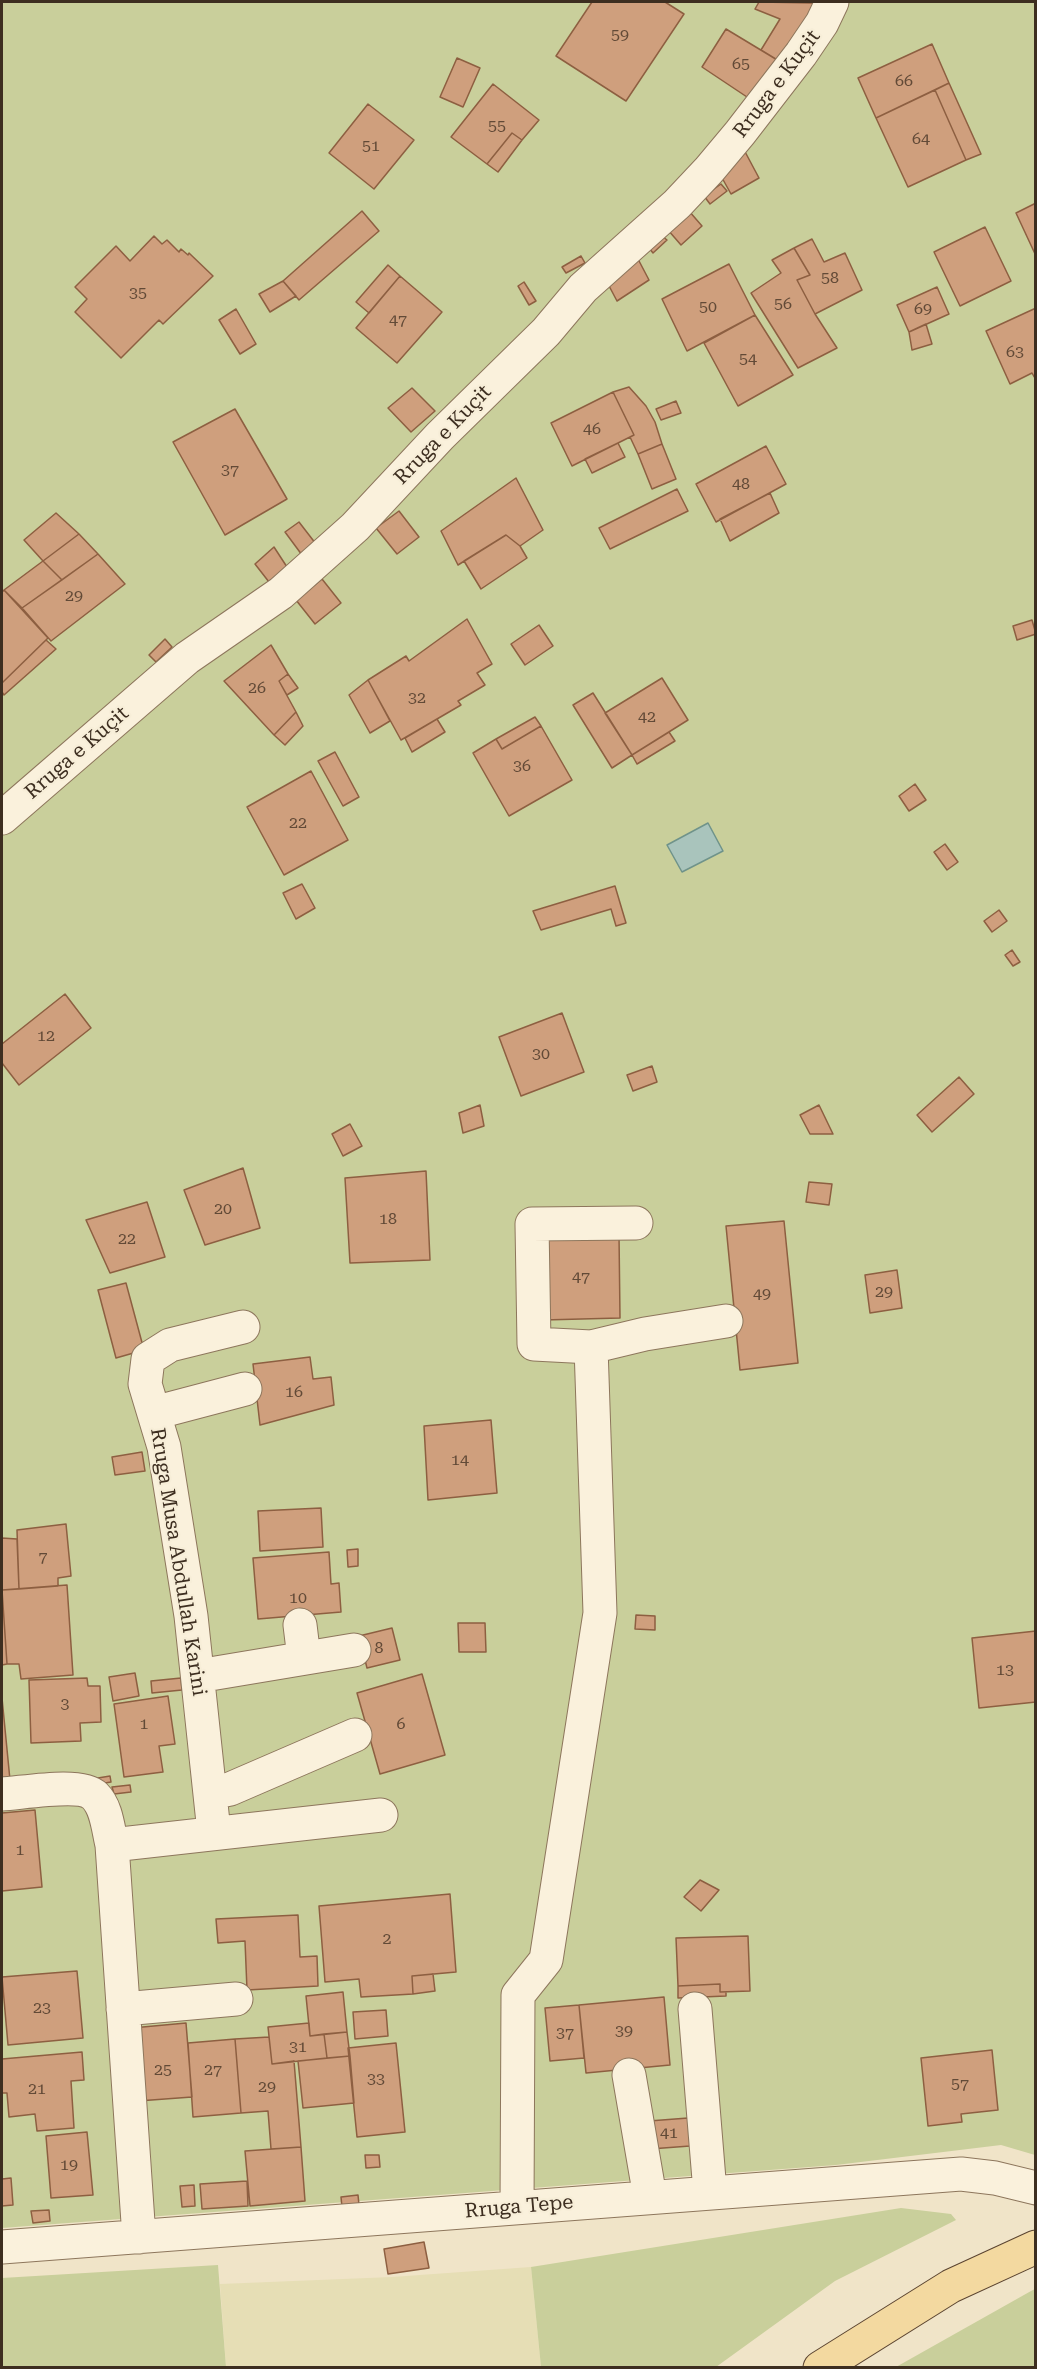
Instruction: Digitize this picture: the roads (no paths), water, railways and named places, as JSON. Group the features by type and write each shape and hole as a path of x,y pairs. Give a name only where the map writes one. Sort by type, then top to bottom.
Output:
{"main road":[{"path":"820,2367 951,2286 1035,2247"}],"street":[{"name":"Rruga e Kuçit","path":"2,818 187,658 282,593 355,527 440,436 546,332 584,288 677,204 709,170 801,54 822,23 832,2"},
{"path":"636,1223 532,1224 534,1344 591,1347 645,1334 726,1321"},
{"name":"Rruga Musa Abdullah Karini","path":"214,1832 191,1616 164,1447 145,1384 147,1359 170,1345 243,1327"},
{"path":"518,2207 518,1995 546,1960 600,1613 591,1347"},
{"path":"154,1413 245,1389"},
{"path":"300,1625 304,1658"},
{"path":"198,1676 354,1650"},
{"path":"210,1793 230,1789 355,1735"},
{"path":"2,1794 76,1789 94,1795 104,1809 112,1845 139,2237"},
{"path":"112,1845 381,1815"},
{"path":"123,2009 236,2000"},
{"path":"695,2009 710,2192"},
{"path":"630,2075 650,2197"},
{"name":"Rruga Tepe","path":"2,2247 961,2174 995,2178 1035,2188"}],"water":[{"path":"708,823 723,851 682,872 667,845"}]}
